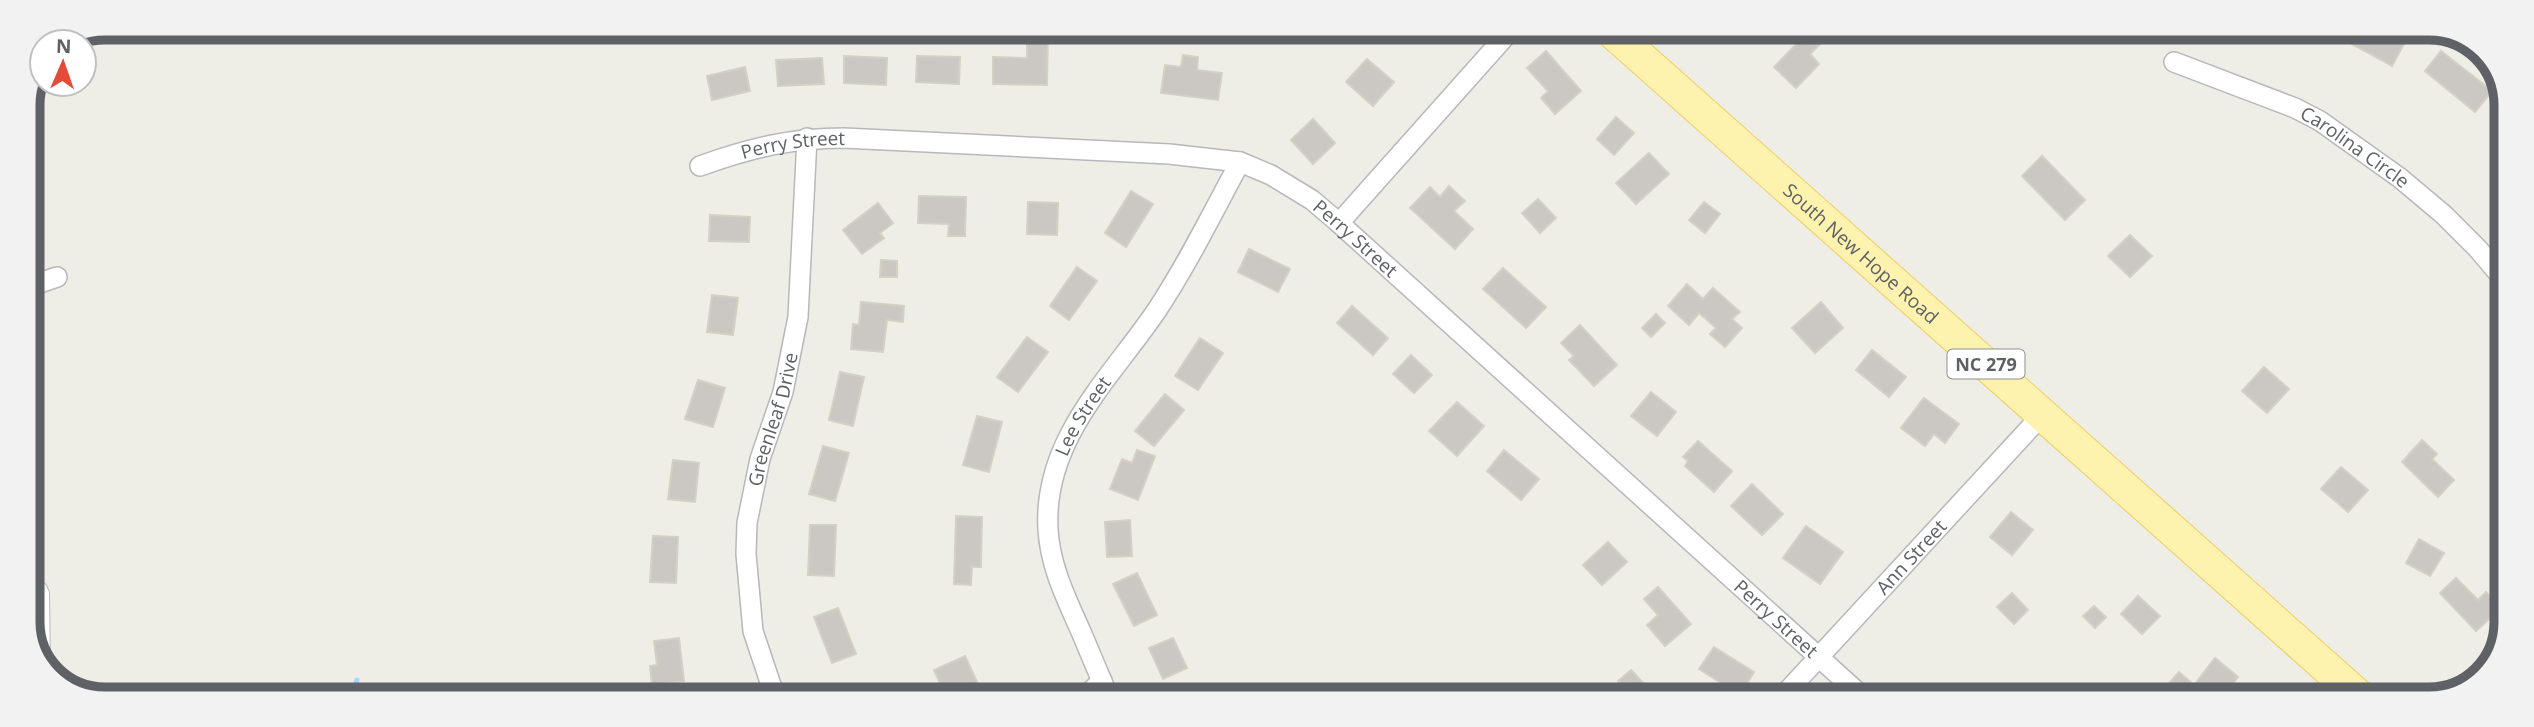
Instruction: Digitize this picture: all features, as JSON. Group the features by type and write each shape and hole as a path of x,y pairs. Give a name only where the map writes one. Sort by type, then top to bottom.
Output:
{"main road":[{"name":"South New Hope Road","path":"1621,40 2348,687"}],"street":[{"path":"1339,223 1502,40"},
{"name":"Carolina Circle","path":"2174,62 2295,108 2320,121 2400,178 2444,215 2494,268"},
{"name":"Perry Street","path":"700,166 770,144 807,138 1169,154 1240,162 1281,181 1312,200 1339,223 1852,687"},
{"name":"Greenleaf Drive","path":"772,687 753,631 746,554 747,523 760,459 783,392 798,317 807,138"},
{"name":"Lee Street","path":"1104,687 1064,596 1053,561 1048,528 1049,506 1058,461 1074,423 1175,282 1240,162"},
{"path":"40,283 57,277"},
{"name":"Ann Street","path":"1791,687 2042,415"}],"lane":[{"path":"40,585 44,593 45,646"}],"building":[{"path":"1027,40 1048,40 1047,85 993,84 993,57 1027,58"},
{"path":"1800,40 1816,40 1820,44 1810,54 1819,64 1796,88 1774,67"},
{"path":"2354,40 2397,40 2404,44 2392,66 2352,44"},
{"path":"1546,51 1581,91 1555,114 1541,98 1548,91 1527,68"},
{"path":"2441,51 2492,91 2475,112 2425,71"},
{"path":"1183,55 1198,57 1197,70 1222,73 1218,100 1161,93 1165,65 1181,67"},
{"path":"844,56 887,58 886,85 844,83"},
{"path":"917,56 960,57 959,84 916,82"},
{"path":"822,58 824,84 778,86 776,60"},
{"path":"1367,59 1394,82 1373,106 1346,82"},
{"path":"745,67 750,91 712,100 707,76"},
{"path":"1616,117 1634,133 1614,155 1597,139"},
{"path":"1313,119 1335,143 1313,164 1291,140"},
{"path":"1649,153 1669,174 1636,204 1616,183"},
{"path":"2042,156 2085,200 2065,220 2022,176"},
{"path":"1449,186 1465,201 1454,211 1473,229 1455,249 1410,208 1430,187 1440,197"},
{"path":"1131,191 1153,204 1126,247 1105,233"},
{"path":"919,196 966,197 965,236 948,236 949,224 918,223"},
{"path":"1538,199 1556,218 1540,233 1522,213"},
{"path":"1028,202 1058,203 1057,235 1027,234"},
{"path":"1704,202 1720,214 1705,233 1689,220"},
{"path":"878,203 893,223 880,233 884,238 862,254 843,230"},
{"path":"710,215 750,217 749,242 709,241"},
{"path":"2130,235 2152,256 2130,277 2108,256"},
{"path":"1249,249 1290,269 1278,292 1238,272"},
{"path":"881,260 897,261 897,277 880,277"},
{"path":"1077,267 1097,281 1069,320 1050,306"},
{"path":"1503,268 1546,307 1526,328 1483,289"},
{"path":"1687,284 1703,299 1713,288 1740,312 1732,319 1742,328 1725,347 1710,334 1716,328 1699,313 1689,325 1668,306"},
{"path":"712,295 738,298 733,335 707,332"},
{"path":"861,302 904,306 903,322 887,320 883,352 851,349 853,324 859,325"},
{"path":"1821,302 1843,328 1815,353 1792,328"},
{"path":"1352,306 1388,338 1373,355 1337,323"},
{"path":"1656,314 1665,323 1651,337 1642,328"},
{"path":"1580,325 1617,365 1594,386 1569,360 1574,356 1561,343"},
{"path":"1027,337 1048,352 1018,392 997,377"},
{"path":"1200,338 1223,353 1198,390 1175,376"},
{"path":"1872,350 1906,377 1889,397 1856,370"},
{"path":"1411,355 1432,375 1414,393 1393,374"},
{"path":"2264,367 2289,389 2267,413 2242,391"},
{"path":"840,372 864,377 853,426 829,420"},
{"path":"698,380 725,388 713,427 685,419"},
{"path":"1651,392 1676,412 1657,436 1631,416"},
{"path":"1165,394 1184,410 1154,446 1135,431"},
{"path":"1924,398 1959,424 1945,443 1934,434 1925,446 1901,428"},
{"path":"1457,402 1484,426 1457,456 1429,431"},
{"path":"977,416 1002,422 989,472 963,465"},
{"path":"2422,440 2437,454 2432,459 2454,480 2438,497 2402,462"},
{"path":"1698,441 1732,471 1714,492 1685,466 1688,461 1683,457"},
{"path":"823,446 849,453 835,501 809,494"},
{"path":"1137,450 1155,456 1138,500 1110,489 1122,459 1132,463"},
{"path":"1504,450 1539,479 1521,500 1487,471"},
{"path":"673,460 699,463 695,502 668,499"},
{"path":"2341,467 2368,490 2348,512 2321,489"},
{"path":"1752,484 1783,514 1762,535 1731,506"},
{"path":"2011,512 2033,530 2012,555 1990,537"},
{"path":"956,516 982,517 981,567 972,567 971,585 954,584"},
{"path":"1130,520 1132,556 1107,557 1105,522"},
{"path":"810,525 836,525 834,576 808,575"},
{"path":"1806,526 1843,552 1820,584 1783,558"},
{"path":"653,536 678,537 676,583 650,582"},
{"path":"2419,539 2444,553 2430,576 2406,563"},
{"path":"1608,542 1627,562 1602,585 1583,565"},
{"path":"1137,573 1157,615 1134,626 1113,584"},
{"path":"2456,578 2478,600 2486,592 2494,601 2494,614 2476,631 2440,593"},
{"path":"1658,587 1691,624 1665,646 1647,625 1658,615 1644,599"},
{"path":"2012,593 2028,610 2014,624 1997,607"},
{"path":"2138,596 2160,616 2142,634 2121,614"},
{"path":"2094,606 2106,617 2095,628 2083,616"},
{"path":"838,608 856,654 832,663 814,617"},
{"path":"679,638 684,681 652,685 650,666 657,665 654,641"},
{"path":"1173,638 1187,668 1163,679 1149,648"},
{"path":"1714,647 1754,672 1745,687 1727,687 1699,669"},
{"path":"965,656 979,687 942,687 934,670"},
{"path":"2215,658 2238,677 2230,687 2193,687"},
{"path":"1631,670 1647,687 1624,687 1618,681"},
{"path":"2179,672 2193,684 2190,687 2166,687"}],"waterway":[{"path":"354,687 357,680"}]}
